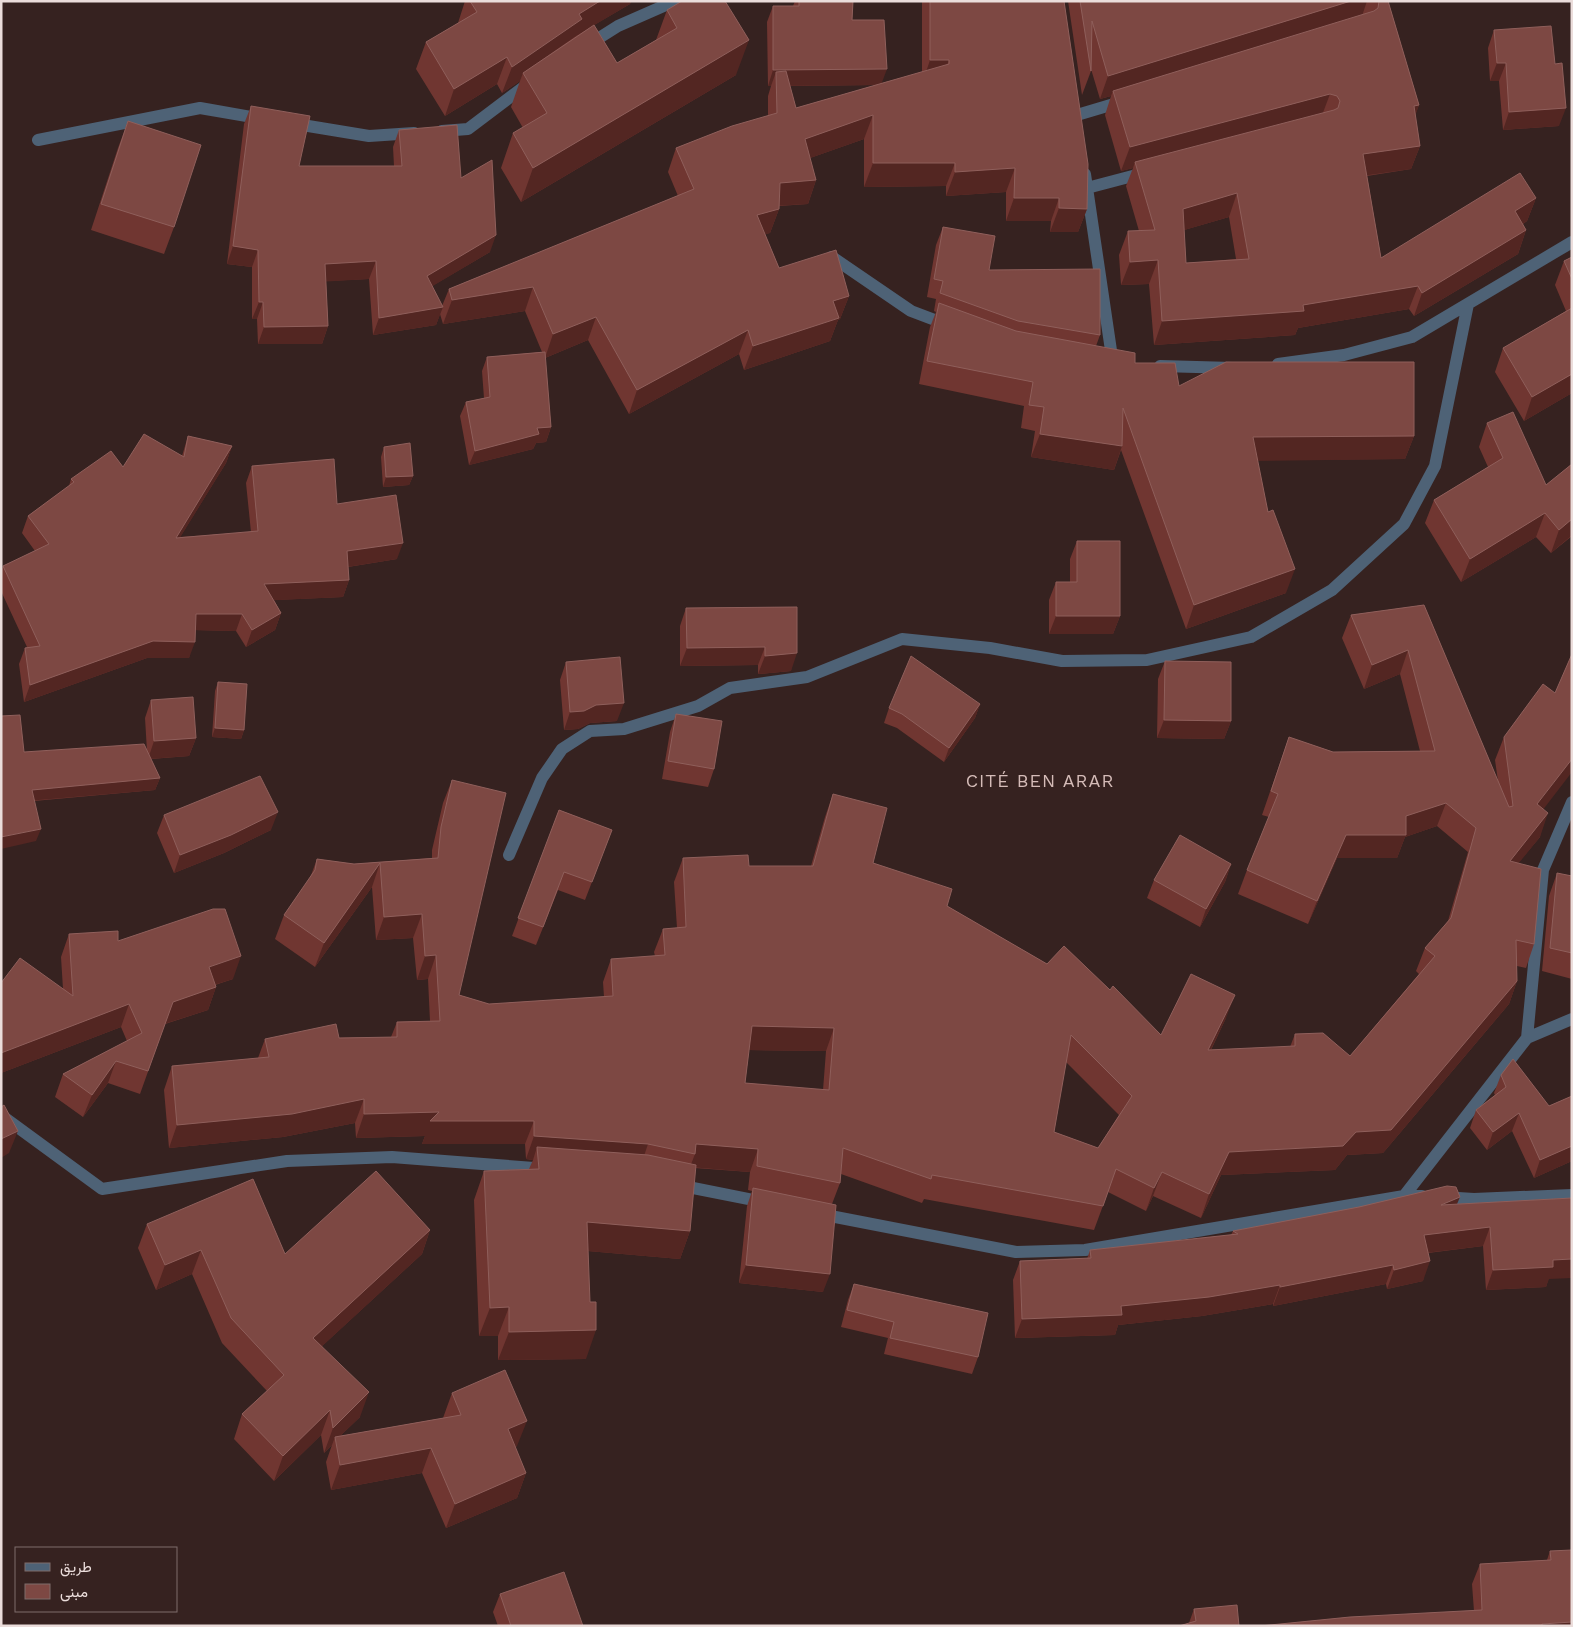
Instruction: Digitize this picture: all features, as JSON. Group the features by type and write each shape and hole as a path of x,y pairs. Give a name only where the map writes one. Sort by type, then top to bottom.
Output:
{"street":[{"path":"578,51 618,26 675,1"},
{"path":"38,140 200,108 369,136 468,129 539,76"},
{"path":"1077,115 1132,98"},
{"path":"1083,161 1113,364"},
{"path":"1087,188 1153,171"},
{"path":"1261,367 1344,355 1412,337 1572,242"},
{"path":"832,258 911,312 965,331"},
{"path":"509,855 542,778 562,749 590,731 624,729 698,706 730,688 807,678 902,639 990,648 1062,661 1147,660 1251,636 1332,590 1404,524 1435,466 1468,304"},
{"path":"1142,365 1242,368"},
{"path":"1527,1038 1543,870 1572,802"},
{"path":"1404,1196 1527,1038 1572,1020"},
{"path":"1,1115 102,1189 286,1161 392,1157 560,1170"},
{"path":"668,1182 773,1204"},
{"path":"812,1212 1016,1252 1085,1250 1404,1196 1474,1199 1572,1195"}],"building":[{"path":"470,1 600,1 579,14 582,19 512,67 507,57 454,89 426,42 477,12"},
{"path":"682,1 725,1 749,40 533,168 513,133 547,113 523,73 594,25 617,63 677,28 667,10"},
{"path":"799,1 853,1 852,20 884,20 887,69 773,70 773,6 799,6"},
{"path":"930,1 1064,1 1088,164 1087,209 1059,208 1059,198 1014,198 1015,168 955,172 955,163 873,163 873,115 805,139 816,180 780,183 779,209 757,215 779,268 836,250 849,296 833,301 839,318 753,346 748,330 637,390 596,317 553,334 533,287 452,300 449,289 694,189 676,148 732,126 777,113 776,72 786,71 796,108 949,64 949,60 930,60"},
{"path":"1080,1 1351,1 1108,76 1092,21 1091,71"},
{"path":"1379,1 1388,1 1419,105 1414,106 1420,146 1363,154 1381,258 1520,173 1536,198 1515,211 1526,230 1422,293 1418,286 1303,305 1304,311 1162,321 1158,260 1130,262 1128,231 1155,230 1135,162 1334,110 1338,108 1340,101 1337,96 1330,94 1130,147 1113,91 1374,11 1378,8","holes":["1237,193 1249,259 1186,263 1183,209"]},
{"path":"1551,26 1555,64 1562,63 1566,108 1509,112 1506,63 1497,63 1494,30"},
{"path":"251,106 310,116 299,166 402,166 399,130 457,125 461,178 492,160 496,235 427,276 443,307 379,318 376,261 325,264 328,326 264,327 263,302 259,302 258,250 233,246"},
{"path":"128,121 201,145 174,227 101,204"},
{"path":"943,227 995,236 989,270 1100,269 1100,335 1018,321 940,293 943,281 934,279"},
{"path":"1572,257 1572,279 1564,261"},
{"path":"939,303 1016,331 1135,353 1135,363 1175,363 1179,386 1226,362 1414,362 1414,436 1253,437 1268,512 1273,510 1295,569 1194,605 1123,408 1122,446 1040,434 1044,407 1029,405 1033,382 927,361"},
{"path":"1572,308 1572,374 1532,397 1503,348"},
{"path":"545,352 551,427 537,428 539,434 475,451 466,402 490,397 487,357"},
{"path":"1513,412 1546,485 1572,464 1572,519 1559,530 1545,513 1470,559 1434,500 1503,458 1487,423"},
{"path":"144,434 184,457 188,436 232,446 176,538 258,531 252,466 334,459 337,504 396,495 403,543 347,551 349,580 264,584 281,613 252,630 242,614 196,614 195,642 153,641 30,685 25,648 40,646 3,566 49,544 28,516 74,482 71,479 111,451 123,467"},
{"path":"410,443 413,476 386,477 384,447"},
{"path":"1077,541 1120,541 1120,616 1056,616 1056,582 1077,582"},
{"path":"1424,605 1509,807 1513,806 1504,737 1543,684 1555,693 1572,654 1572,759 1537,804 1548,813 1510,861 1541,869 1534,944 1516,940 1517,981 1391,1130 1356,1132 1343,1146 1229,1152 1209,1194 1162,1172 1154,1188 1116,1169 1103,1206 932,1175 931,1179 843,1148 840,1183 757,1166 758,1149 696,1144 695,1154 648,1144 534,1136 534,1121 430,1121 439,1112 364,1114 364,1099 292,1114 177,1125 172,1066 269,1057 265,1039 336,1024 339,1038 397,1037 397,1022 440,1021 436,955 425,956 422,914 384,917 380,863 324,943 284,915 315,870 317,859 354,864 438,858 441,827 452,780 506,793 459,995 489,1004 613,996 611,959 665,955 663,929 686,927 683,858 748,855 749,866 813,866 833,794 887,808 873,863 952,889 947,906 1047,964 1064,946 1110,990 1113,986 1161,1035 1191,974 1235,995 1208,1050 1295,1046 1295,1034 1323,1033 1350,1056 1435,956 1425,948 1451,918 1476,828 1446,803 1406,816 1406,835 1346,835 1317,901 1247,870 1278,794 1271,791 1289,737 1333,752 1435,751 1408,650 1372,665 1351,615","holes":["752,1026 834,1028 829,1090 745,1083","1071,1035 1132,1096 1098,1148 1054,1132"]},
{"path":"797,607 797,653 765,656 765,647 687,648 686,608"},
{"path":"911,656 980,704 949,748 902,714 889,708"},
{"path":"620,657 624,703 596,705 584,711 570,712 566,662"},
{"path":"1165,661 1231,662 1231,721 1164,720"},
{"path":"218,682 247,684 244,730 215,728"},
{"path":"193,697 196,738 154,741 151,700"},
{"path":"676,714 722,721 714,769 668,761"},
{"path":"20,715 24,752 144,744 160,778 32,790 41,829 1,837 1,716"},
{"path":"260,776 278,812 231,835 180,855 164,815"},
{"path":"559,810 612,830 592,882 564,872 543,927 518,918"},
{"path":"1180,835 1231,864 1206,909 1154,880"},
{"path":"1557,873 1572,876 1572,953 1550,948"},
{"path":"213,909 225,909 241,956 209,967 216,987 173,1002 148,1071 116,1061 92,1095 63,1074 142,1033 129,1004 1,1053 1,983 20,958 73,996 69,934 118,931 118,941"},
{"path":"1513,1059 1549,1106 1572,1096 1572,1146 1540,1160 1519,1113 1493,1132 1476,1110 1506,1087 1501,1075"},
{"path":"4,1105 18,1131 1,1139 1,1107"},
{"path":"537,1147 648,1155 696,1165 690,1231 587,1222 590,1302 596,1302 596,1330 509,1332 509,1307 490,1308 484,1171 539,1169"},
{"path":"376,1171 430,1230 313,1338 369,1392 333,1428 330,1410 283,1456 242,1414 284,1375 231,1318 201,1250 165,1265 147,1224 253,1179 285,1254"},
{"path":"1447,1186 1456,1187 1460,1197 1441,1205 1572,1198 1572,1259 1553,1260 1553,1267 1493,1270 1490,1227 1424,1235 1430,1261 1394,1270 1393,1265 1280,1287 1280,1285 1209,1297 1121,1306 1122,1315 1022,1319 1020,1261 1091,1258 1090,1250 1238,1234 1233,1231 1359,1207"},
{"path":"753,1188 836,1205 830,1274 746,1265"},
{"path":"854,1284 988,1313 978,1357 890,1338 894,1322 847,1310"},
{"path":"505,1370 527,1421 508,1429 526,1473 455,1504 431,1448 340,1465 335,1437 461,1415 452,1393"},
{"path":"1572,1550 1572,1622 1542,1624 1542,1626 1260,1626 1350,1617 1482,1610 1480,1564 1551,1560 1550,1551"},
{"path":"564,1572 583,1626 511,1626 500,1594"},
{"path":"1237,1605 1239,1626 1179,1626 1196,1621 1194,1609"}],"district":[{"name":"CITÉ BEN ARAR","path":"1040,781"}]}
